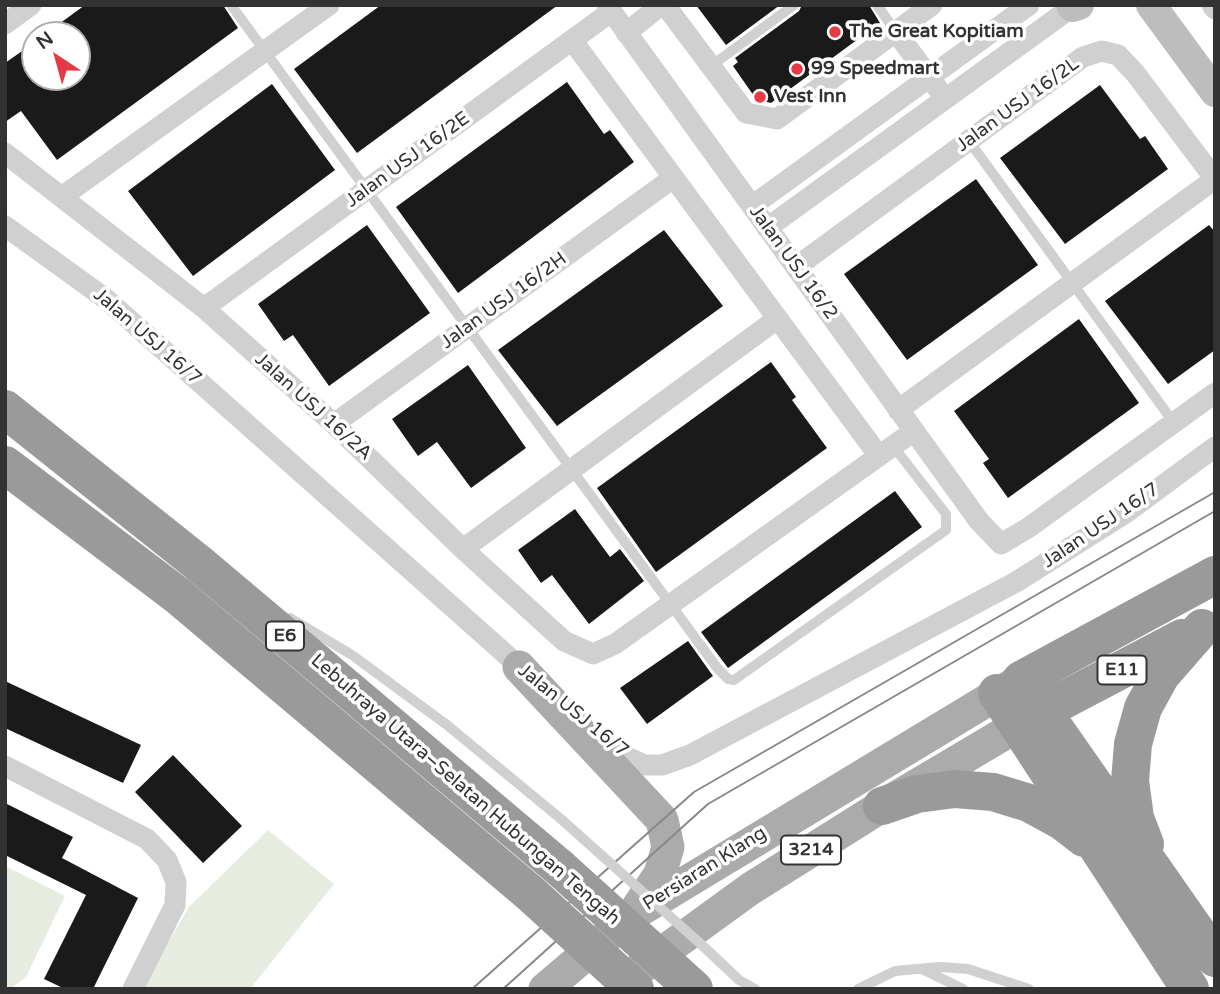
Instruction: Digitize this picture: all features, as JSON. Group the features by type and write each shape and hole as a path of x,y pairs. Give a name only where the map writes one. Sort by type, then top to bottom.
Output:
{"highway":[{"name":"Lebuhraya Utara–Selatan Hubungan Tengah","path":"5,409 197,562 560,868 694,989"},
{"name":"Lebuhraya Utara–Selatan Hubungan Tengah","path":"5,465 177,595 531,894 635,989"},
{"name":"E11","path":"1009,687 1215,575"},
{"name":"E11","path":"1030,719 1208,625"},
{"path":"1158,877 1135,818 1130,781 1133,744 1143,708 1161,675 1208,625"},
{"path":"1009,687 1030,719 1115,874 1190,989"},
{"path":"1030,719 1158,877 1215,958"},
{"path":"882,806 918,794 955,789 993,792 1017,799 1062,821 1091,844 1115,874"}],"main road":[{"path":"519,667 662,820 668,847 660,874 632,915"},
{"name":"Persiaran Klang","path":"545,989 632,915 1009,687"},
{"name":"3214","path":"614,989 750,890 882,806 1030,719"}],"street":[{"path":"5,24 31,5"},
{"path":"63,196 329,5"},
{"path":"626,33 663,5 747,113 777,119 932,5"},
{"path":"752,206 1029,5"},
{"path":"767,228 1075,6"},
{"path":"1150,7 1215,92"},
{"name":"Jalan USJ 16/2","path":"609,8 979,521 1001,544 1028,528 1174,423"},
{"name":"Jalan USJ 16/2E","path":"204,308 572,40 609,8"},
{"path":"896,32 945,100"},
{"path":"572,40 778,319 886,451"},
{"name":"Jalan USJ 16/2L","path":"796,267 1083,57 1102,51 1118,55 1135,73 1215,179"},
{"name":"Jalan USJ 16/2A","path":"5,152 204,308 334,424 564,640 593,654 615,644 671,604"},
{"name":"Jalan USJ 16/2H","path":"334,424 674,178"},
{"path":"898,410 1215,179"},
{"name":"Jalan USJ 16/7","path":"5,226 106,299 519,667 621,754 645,765 662,765 690,755 1017,582 1127,512 1215,447"},
{"path":"463,548 778,319"},
{"path":"1174,423 1215,393"},
{"path":"671,604 914,431"},
{"path":"5,766 147,839 166,860 176,883 175,905 133,989"}],"lane":[{"path":"232,5 718,669 728,679 734,680 946,530 946,514 886,451"},
{"path":"711,66 794,5"},
{"path":"877,5 896,32"},
{"path":"968,141 1174,423"},
{"path":"197,562 269,605"},
{"path":"281,612 352,655 415,702 561,820 739,980 755,989"},
{"path":"858,989 895,971 918,968 968,970 1030,989"},
{"path":"918,968 963,989"}],"shaded area":[{"path":"268,830 334,884 250,989 141,989 189,907"},
{"path":"5,866 65,896 26,977 11,989 5,989"}],"building":[{"path":"85,5 223,5 238,28 57,160 21,111 5,122 5,63 21,52 21,91 91,91 91,21 63,21"},
{"path":"381,5 558,5 357,153 294,69"},
{"path":"696,5 780,5 726,45"},
{"path":"802,5 869,5 880,23 771,103 756,99 733,66 738,62 735,58 799,11"},
{"path":"567,82 604,134 610,130 634,162 458,293 396,207"},
{"path":"272,84 335,170 193,276 128,191"},
{"path":"1100,85 1140,139 1145,136 1168,169 1065,244 1000,158"},
{"path":"976,179 1038,265 907,360 844,274"},
{"path":"367,225 430,313 329,386 293,335 284,341 258,304"},
{"path":"1209,225 1215,232 1215,350 1168,384 1105,301"},
{"path":"664,230 723,306 557,426 498,350"},
{"path":"1079,319 1139,403 1008,498 983,463 989,459 954,411"},
{"path":"771,362 796,397 792,400 827,448 656,572 597,488"},
{"path":"468,365 526,448 471,488 437,442 418,456 392,419"},
{"path":"895,491 922,527 728,668 701,632"},
{"path":"575,509 610,557 620,549 644,581 589,624 552,575 541,583 518,550"},
{"path":"688,641 713,676 647,724 620,688"},
{"path":"5,681 141,745 123,783 5,728"},
{"path":"173,755 242,826 203,863 135,792"},
{"path":"5,803 73,837 62,858 138,898 93,989 65,989 44,979 86,895 5,855"}],"tram line":[{"path":"472,989 694,792 1215,492"},
{"path":"503,989 708,804 1215,511"}],"place":[{"name":"The Great Kopitiam","path":"835,32"},
{"name":"99 Speedmart","path":"797,69"},
{"name":"Vest Inn","path":"760,97"}]}
